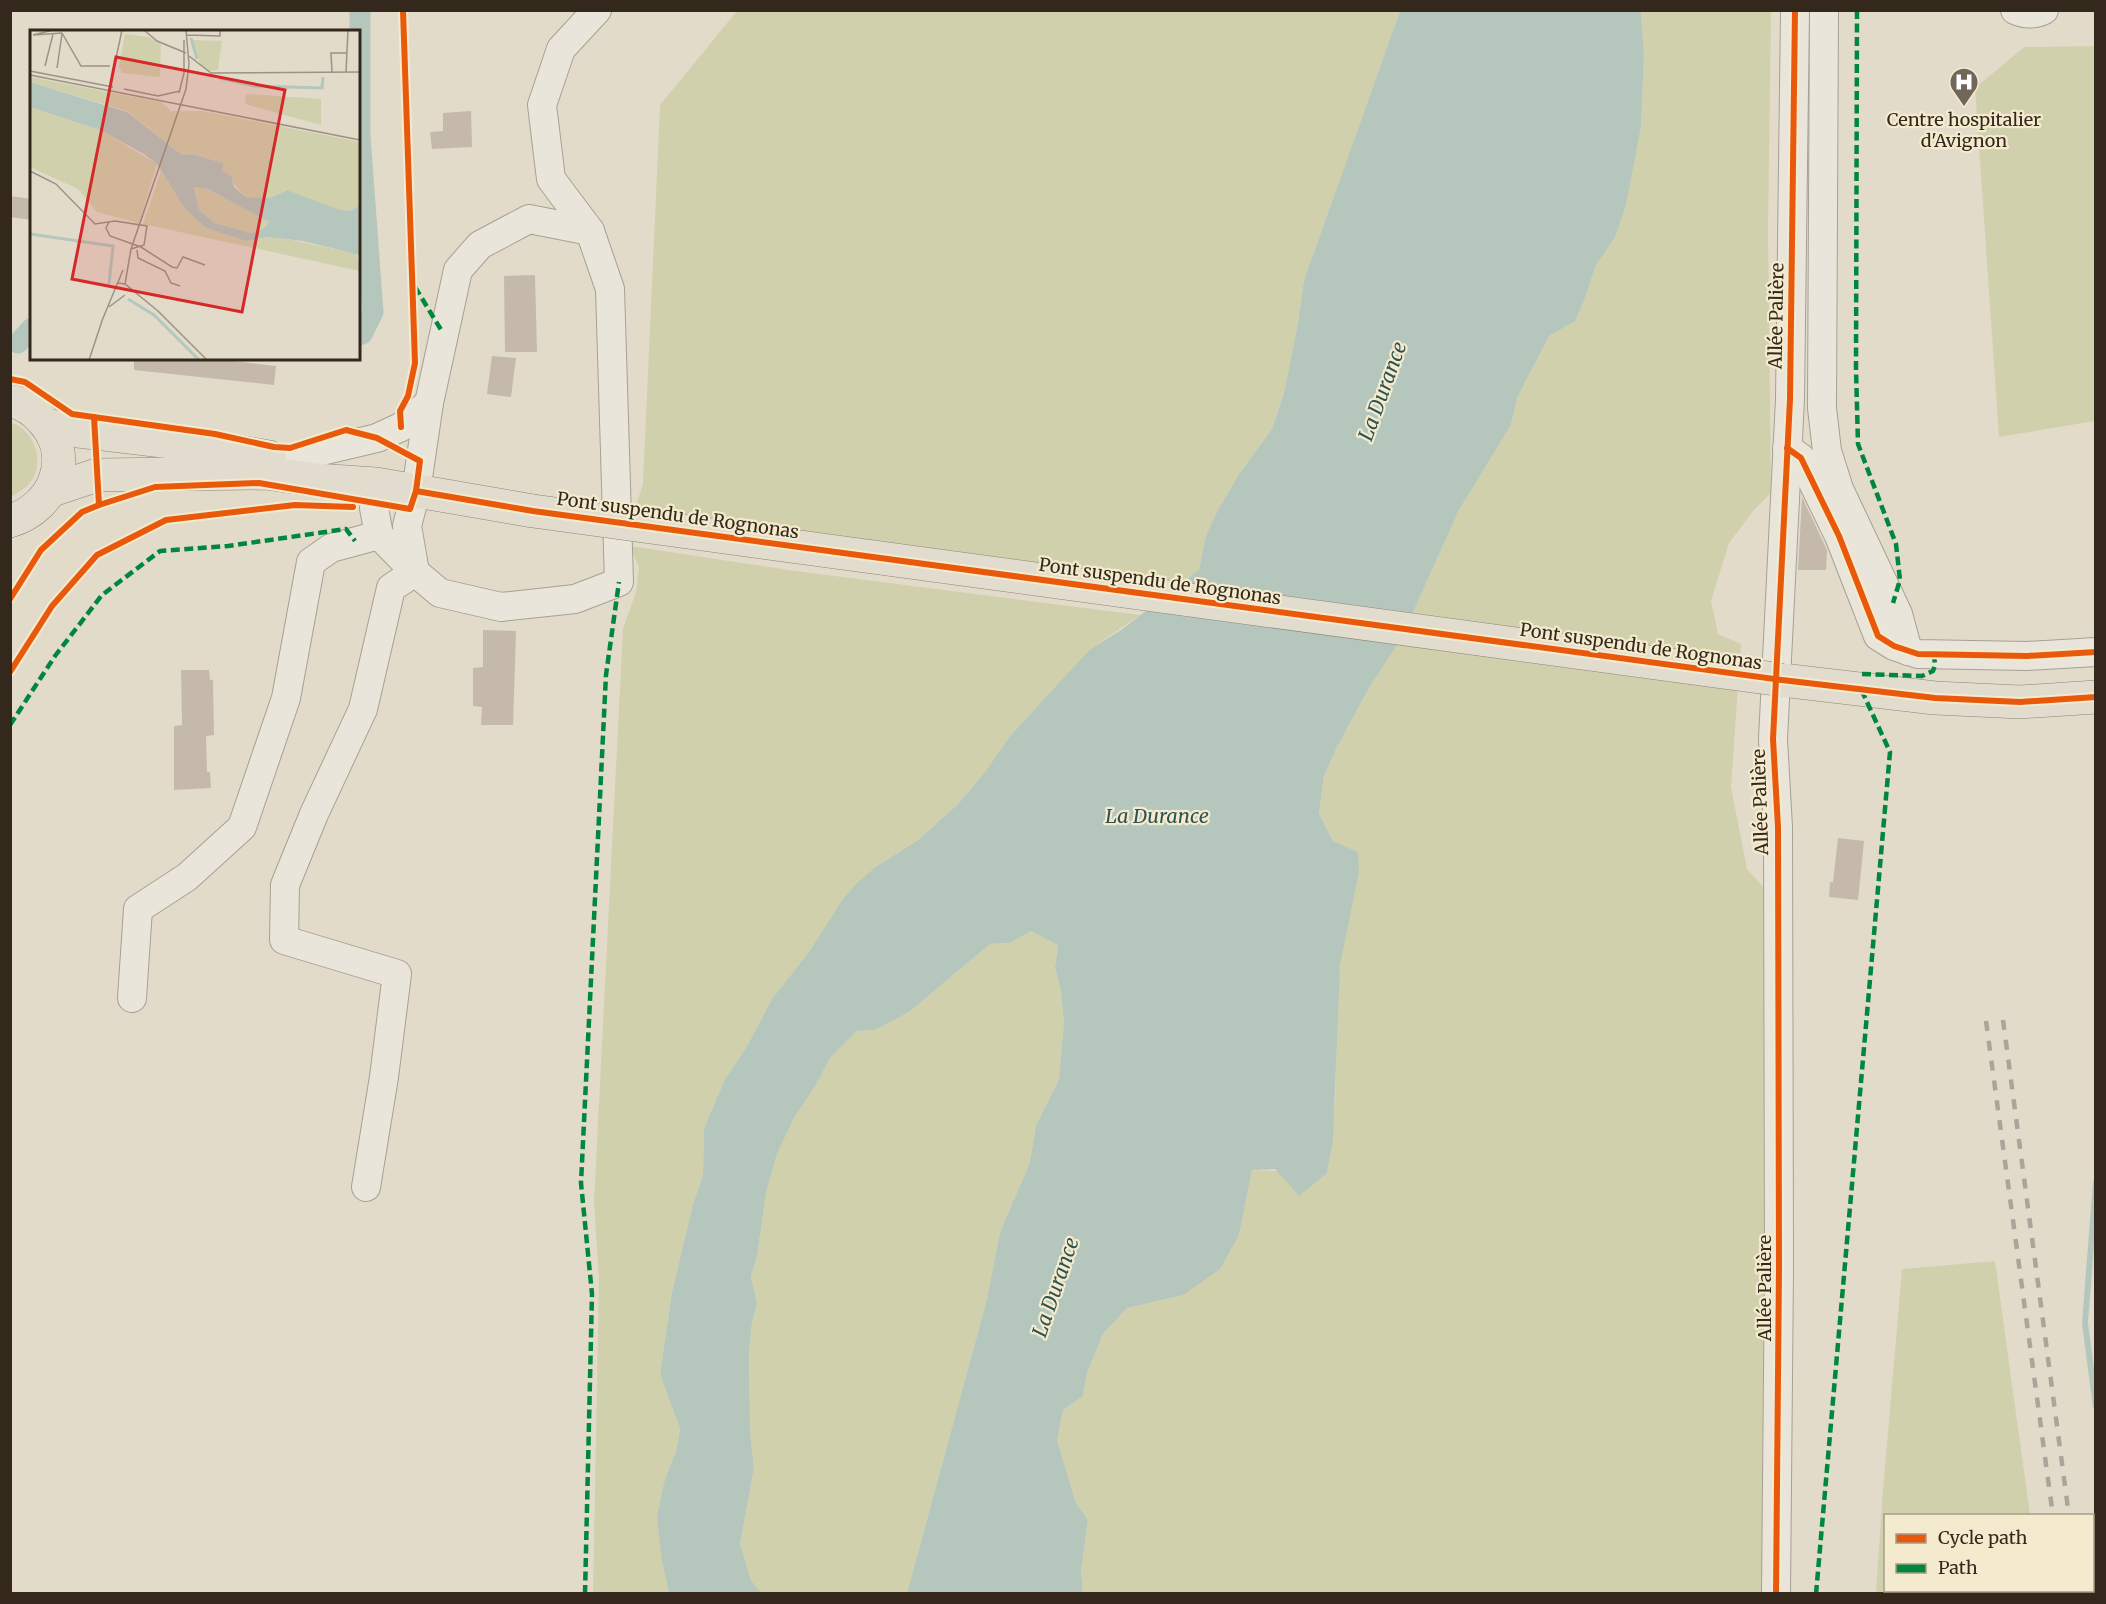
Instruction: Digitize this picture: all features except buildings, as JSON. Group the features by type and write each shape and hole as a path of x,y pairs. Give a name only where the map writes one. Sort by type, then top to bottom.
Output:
{"main road":[{"path":"10,401 34,411 48,425 55,440 58,457 57,474 52,490 39,506 15,524"},
{"path":"48,425 70,430 197,445 284,460 376,484"},
{"path":"52,490 97,476 186,473 266,473 316,480 376,484"},
{"name":"Pont suspendu de Rognonas","path":"376,484 533,511 1782,680 1935,698 2020,702 2096,698"}],"street":[{"path":"376,484 374,508 379,535 415,572 440,593 501,607 575,599 619,582 610,289 590,231 551,178 542,105 561,50 597,10"},
{"name":"Allée Palière","path":"1776,1593 1779,1278 1778,839 1773,739 1790,399 1795,10"},
{"path":"1824,10 1822,408 1827,451 1839,489 1898,614 1908,651"},
{"path":"2015,10 2024,14 2033,14 2044,10"},
{"path":"415,572 407,526 416,491 429,404 458,270 480,246 529,219 590,231"},
{"path":"284,460 376,438 401,427 429,404"},
{"path":"1787,448 1801,458 1829,517 1878,636 1894,646 1918,654 2027,656 2096,652"},
{"path":"132,998 138,909 187,877 242,827 286,698 311,562 331,548 379,535"},
{"path":"366,1187 384,1077 397,974 284,939 285,885 314,814 363,709 391,588 415,572"}],"green space":[{"path":"737,11 1400,11 1304,280 1284,393 1272,429 1239,474 1218,510 1206,535 1199,570 1183,582 634,511 643,484 660,105"},
{"path":"1641,11 1771,11 1768,232 1771,493 1754,510 1729,543 1711,601 1718,634 1741,644 1731,787 1747,869 1769,893 1768,1593 1083,1593 1081,1571 1088,1520 1076,1503 1057,1440 1063,1410 1083,1396 1087,1373 1103,1334 1127,1308 1183,1295 1239,1235 1252,1170 1327,1173 1334,1122 1340,966 1357,881 1358,852 1333,841 1319,812 1324,776 1369,688 1401,639 1459,510 1511,425 1517,398 1549,336 1575,320 1595,267 1609,245 1641,126 1644,57"},
{"path":"2095,46 2095,421 1999,437 1975,88 2024,47"},
{"path":"11,423 24,430 34,443 37,467 31,482 11,497"},
{"path":"630,546 788,570 1140,615 1089,650 1010,736 985,772 958,804 918,840 877,866 772,999 746,1048 725,1079 704,1128 703,1175 693,1204 672,1292 660,1374 680,1429 676,1451 665,1479 662,1561 669,1593 593,1594 599,1280 594,1202 623,629 636,592 639,568"},
{"path":"1031,931 1058,944 1055,967 1061,992 1064,1022 1059,1079 1036,1125 1030,1162 1000,1232 987,1299 907,1593 761,1593 751,1580 740,1544 754,1468 750,1432 749,1353 757,1303 751,1277 757,1256 766,1193 777,1154 794,1118 816,1085 830,1058 857,1031 875,1030 909,1012 990,944 1010,943"},
{"path":"1995,1261 2030,1514 1884,1514 1884,1592 2040,1593 1876,1593 1902,1269"}],"water":[{"name":"La Durance","path":"1400,11 1641,11 1644,57 1641,126 1626,205 1615,237 1595,267 1575,321 1549,336 1517,398 1511,425 1459,510 1401,639 1369,688 1324,776 1319,813 1333,841 1358,852 1359,872 1340,965 1333,1141 1327,1173 1299,1196 1275,1169 1252,1170 1239,1235 1220,1269 1183,1295 1127,1308 1103,1334 1087,1373 1083,1396 1063,1410 1057,1440 1076,1503 1088,1520 1081,1571 1083,1593 907,1593 987,1299 1000,1232 1030,1162 1036,1125 1059,1079 1064,1022 1061,992 1055,967 1058,945 1031,931 1010,943 990,944 909,1012 875,1030 857,1031 830,1058 816,1085 794,1118 777,1154 766,1193 757,1256 751,1277 757,1303 749,1353 750,1432 754,1468 740,1544 751,1580 761,1593 669,1593 662,1561 657,1517 665,1479 676,1451 680,1429 660,1374 672,1292 693,1204 703,1175 704,1128 725,1079 746,1048 772,999 809,952 843,899 858,882 877,866 918,840 958,804 985,772 1010,736 1089,650 1121,630 1199,570 1206,535 1218,510 1239,474 1272,429 1284,393 1304,280"}],"waterway":[{"path":"360,10 360,30"},
{"path":"360,30 360,136"},
{"path":"360,136 373,312 360,334"},
{"path":"18,343 30,330"},
{"path":"2096,1182 2085,1323 2096,1407"}],"railway":[{"path":"2003,1020 2069,1514"},
{"path":"1986,1021 2053,1514"}],"marked path":[{"path":"1857,10 1856,369 1858,444 1896,544 1900,580 1893,603"},
{"path":"415,287 443,333"},
{"path":"10,725 55,656 102,595 160,551 228,546 346,529 355,541"},
{"path":"585,1594 592,1294 581,1183 606,675 619,582"},
{"path":"1862,674 1922,676 1933,671 1934,654"},
{"path":"1816,1594 1890,752 1861,689"}],"cycle path":[{"path":"401,427 400,411 408,396 415,363 403,10"},
{"path":"1776,1594 1779,1267 1778,827 1773,739 1790,399 1795,10"},
{"path":"10,379 25,382 72,414 215,434 274,447 290,448 346,430 377,438 420,461 416,491 410,509 259,483 155,487 99,505 82,512 41,550 10,599"},
{"path":"94,417 99,505"},
{"path":"1787,448 1801,458 1839,536 1878,636 1894,646 1918,654 2027,656 2096,652"},
{"path":"416,491 533,511 1782,680 1935,698 2020,702 2096,697"},
{"path":"10,672 52,606 97,555 166,520 295,505 353,507"}],"place":[{"name":"Centre hospitalier d'Avignon","path":"1964,108"}]}
